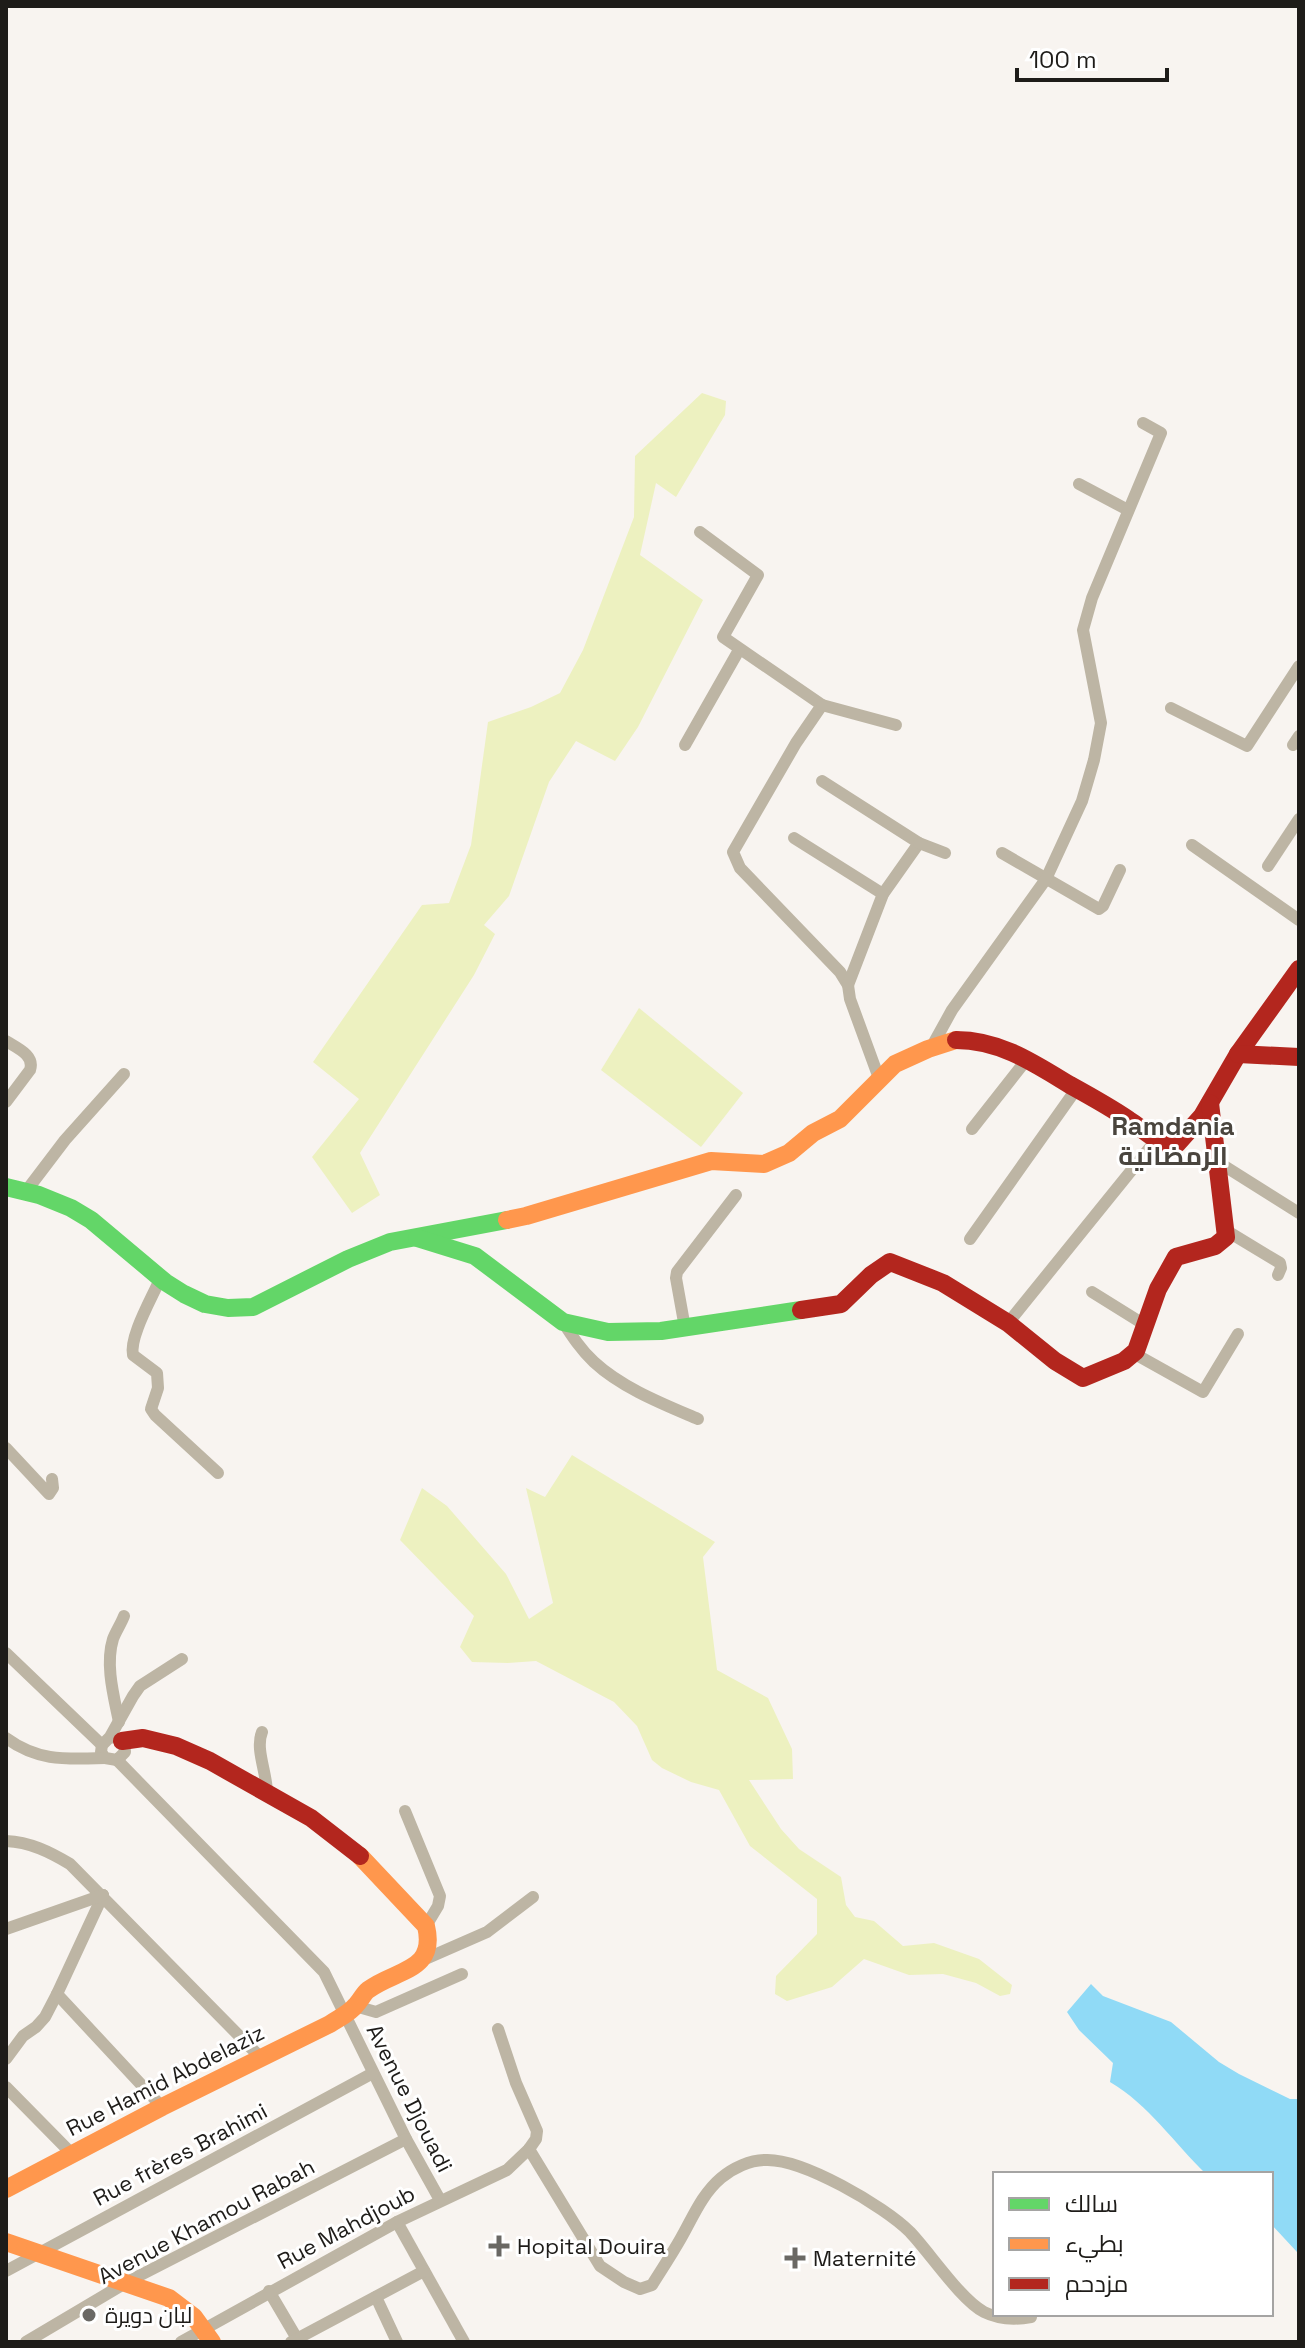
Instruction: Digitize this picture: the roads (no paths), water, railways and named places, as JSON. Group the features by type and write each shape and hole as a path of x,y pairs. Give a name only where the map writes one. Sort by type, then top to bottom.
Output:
{"street":[{"path":"931,1048 952,1010 1046,879 1082,801 1101,723 1083,630 1092,598 1161,433 1143,423"},
{"path":"1079,484 1128,510"},
{"path":"700,532 758,575 723,637 822,705 896,725"},
{"path":"685,745 739,650"},
{"path":"1171,708 1247,746 1299,666"},
{"path":"822,705 796,743 733,852 740,868 840,972 848,985 850,999 880,1081"},
{"path":"822,781 919,843 945,853"},
{"path":"1268,866 1299,819"},
{"path":"794,838 883,894"},
{"path":"848,985 883,894 919,843"},
{"path":"1192,845 1299,920"},
{"path":"1002,853 1100,909 1120,870"},
{"path":"6,1187 27,1190 54,1200 91,1220 160,1279 212,1306 253,1307 348,1259 390,1242 526,1216 711,1161 764,1164 789,1153 813,1133 840,1119 895,1064 958,1040 989,1043 1027,1059 1131,1121 1156,1140 1164,1144 1177,1144 1202,1116 1238,1054 1299,969"},
{"path":"6,1041 21,1050 32,1064 6,1102"},
{"path":"1238,1054 1299,1057"},
{"path":"972,1129 1027,1059"},
{"path":"27,1190 65,1140 124,1074"},
{"path":"970,1239 1077,1088"},
{"path":"563,1322 608,1332 661,1331 841,1304 871,1275 890,1262 943,1283 1008,1323 1055,1361 1083,1378 1135,1354 1174,1259 1220,1245 1226,1237 1210,1103"},
{"path":"1008,1323 1156,1140"},
{"path":"1218,1162 1299,1213"},
{"path":"685,1328 677,1272 736,1195"},
{"path":"1227,1231 1280,1263 1278,1275"},
{"path":"414,1237 475,1256 563,1322 578,1346 595,1363 649,1396 698,1419"},
{"path":"160,1279 131,1351 157,1373 158,1388 151,1409 155,1415 218,1473"},
{"path":"1092,1292 1145,1325"},
{"path":"1135,1354 1203,1392 1238,1334"},
{"path":"6,1448 49,1494 53,1488 52,1479"},
{"path":"119,1722 111,1675 111,1651 114,1636 124,1616"},
{"path":"6,1653 125,1752 111,1759 45,1757 6,1738"},
{"path":"111,1759 101,1752 111,1741 140,1686 182,1659"},
{"path":"262,1732 259,1746 266,1772 267,1793"},
{"path":"111,1741 143,1738 176,1746 210,1761 311,1818 365,1861 426,1926 430,1942 423,1960"},
{"name":"Avenue Djouadi","path":"111,1759 324,1972 350,2010 373,2073 440,2200"},
{"path":"405,1811 440,1896 438,1906 426,1926"},
{"path":"6,1841 21,1842 48,1851 70,1864 261,2058"},
{"path":"6,1929 103,1895"},
{"path":"6,2059 23,2036 45,2017 103,1895"},
{"path":"423,1960 487,1932 533,1897"},
{"name":"Rue Hamid Abdelaziz","path":"6,2189 330,2024 350,2010 366,1991 423,1960"},
{"path":"350,2010 376,2012 462,1974"},
{"path":"57,1994 162,2107"},
{"path":"498,2029 516,2083 537,2131 529,2149 600,2266 624,2282 640,2289 652,2285 709,2190 741,2165 765,2160 791,2163 886,2212 907,2229 967,2299 993,2315"},
{"name":"Rue frères Brahimi","path":"6,2271 373,2073"},
{"path":"6,2087 72,2154"},
{"name":"Avenue Khamou Rabah","path":"26,2342 127,2282 406,2139"},
{"name":"Rue Mahdjoub","path":"181,2342 208,2335 269,2291 440,2200 507,2170 529,2149"},
{"path":"397,2222 464,2342"},
{"path":"6,2242 153,2291 182,2306 208,2335"},
{"path":"269,2291 296,2341 424,2271"},
{"path":"376,2297 397,2342"},
{"path":"994,2316 1015,2320 1031,2317"}],"water":[{"path":"1091,1984 1103,1996 1171,2022 1219,2062 1239,2074 1290,2099 1299,2099 1299,2258 1273,2226 1273,2172 1204,2172 1149,2113 1110,2082 1113,2063 1079,2030 1067,2012"}],"place":[{"name":"Hopital Douira","path":"499,2246"},
{"name":"Maternité","path":"795,2258"},
{"name":"لبان دويرة","path":"89,2315"}],"district":[{"name":"Ramdania الرمضانية","path":"1173,1141"}]}
